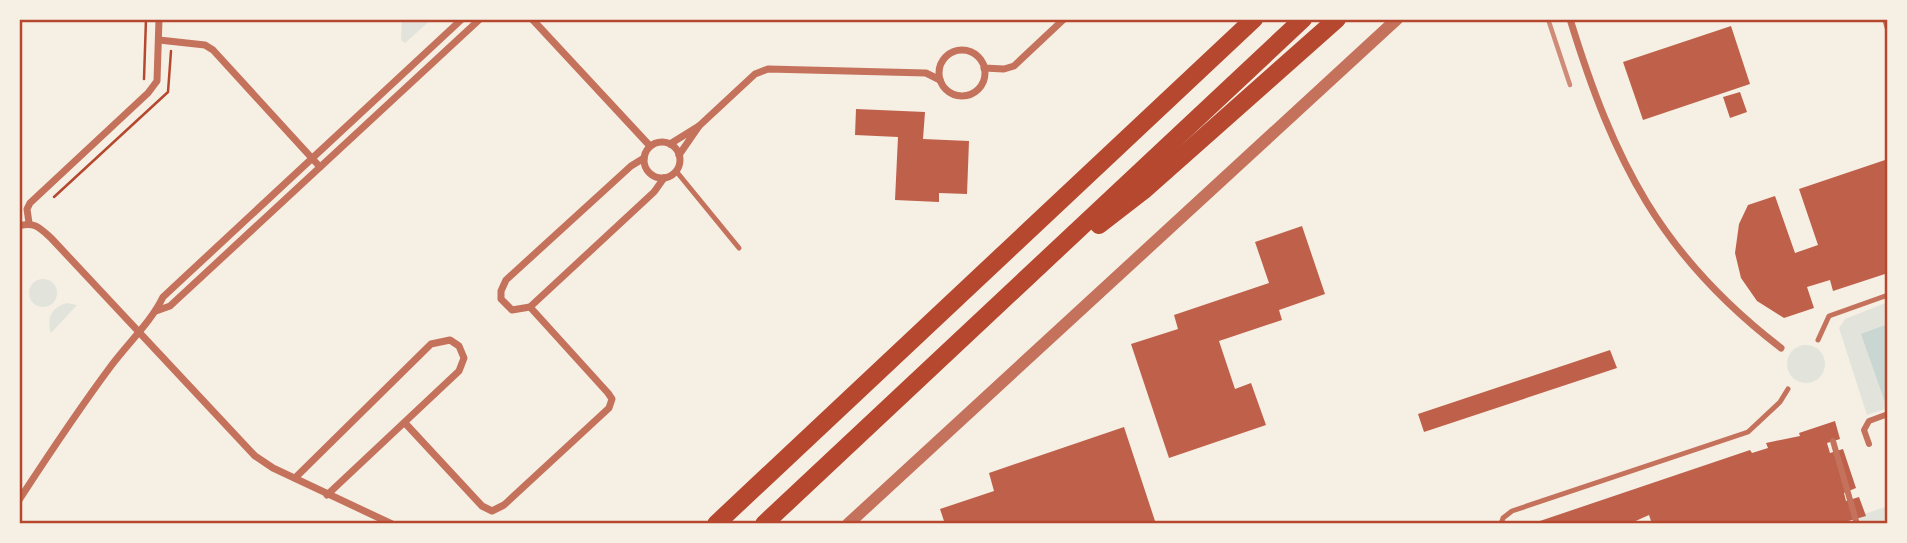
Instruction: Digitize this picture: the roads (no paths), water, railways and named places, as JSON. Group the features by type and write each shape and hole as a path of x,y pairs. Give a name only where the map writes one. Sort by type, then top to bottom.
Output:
{"highway":[{"path":"716,524 1254,19"},
{"path":"764,524 1303,19"},
{"path":"1021,284 1143,191 1337,19"}],"street":[{"path":"159,19 156,81 148,93 30,204 27,209 29,223 51,238 255,456 327,495 392,524"},
{"path":"156,312 163,297 462,19"},
{"path":"19,500 137,330 156,312 170,306 480,19"},
{"path":"532,19 650,146"},
{"path":"984,68 1004,69 1014,66 1064,19"},
{"path":"848,524 1398,19"},
{"path":"1570,19 1600,107 1647,207 1678,250 1711,287 1781,348"},
{"path":"1885,19 1888,29"},
{"path":"159,40 205,45 213,50 320,167"},
{"path":"670,144 699,126 755,74 768,69 926,73 940,80 949,92 956,95 971,94 982,83 984,68 976,56 963,50 948,54 940,66 926,73"},
{"path":"940,66 940,80"},
{"path":"679,155 670,144 663,142 650,146 644,158 631,166 506,280 501,291 506,306 512,310 530,307 654,192 664,178 676,172 679,155 699,126"},
{"path":"644,158 649,173 664,178"},
{"path":"19,226 29,223"},
{"path":"405,423 482,506 492,511 504,505 609,408 612,399 608,393 530,307"},
{"path":"295,478 431,344 450,340 459,346 464,365 327,495"},
{"path":"1869,444 1864,429 1868,421 1888,414"},
{"path":"1833,441 1857,524"}],"lane":[{"path":"676,172 739,247"},
{"path":"1818,340 1829,316 1888,295"},
{"path":"1501,524 1503,518 1513,511 1748,432 1780,401 1788,389"}],"railway":[{"path":"1548,19 1570,85"}]}
